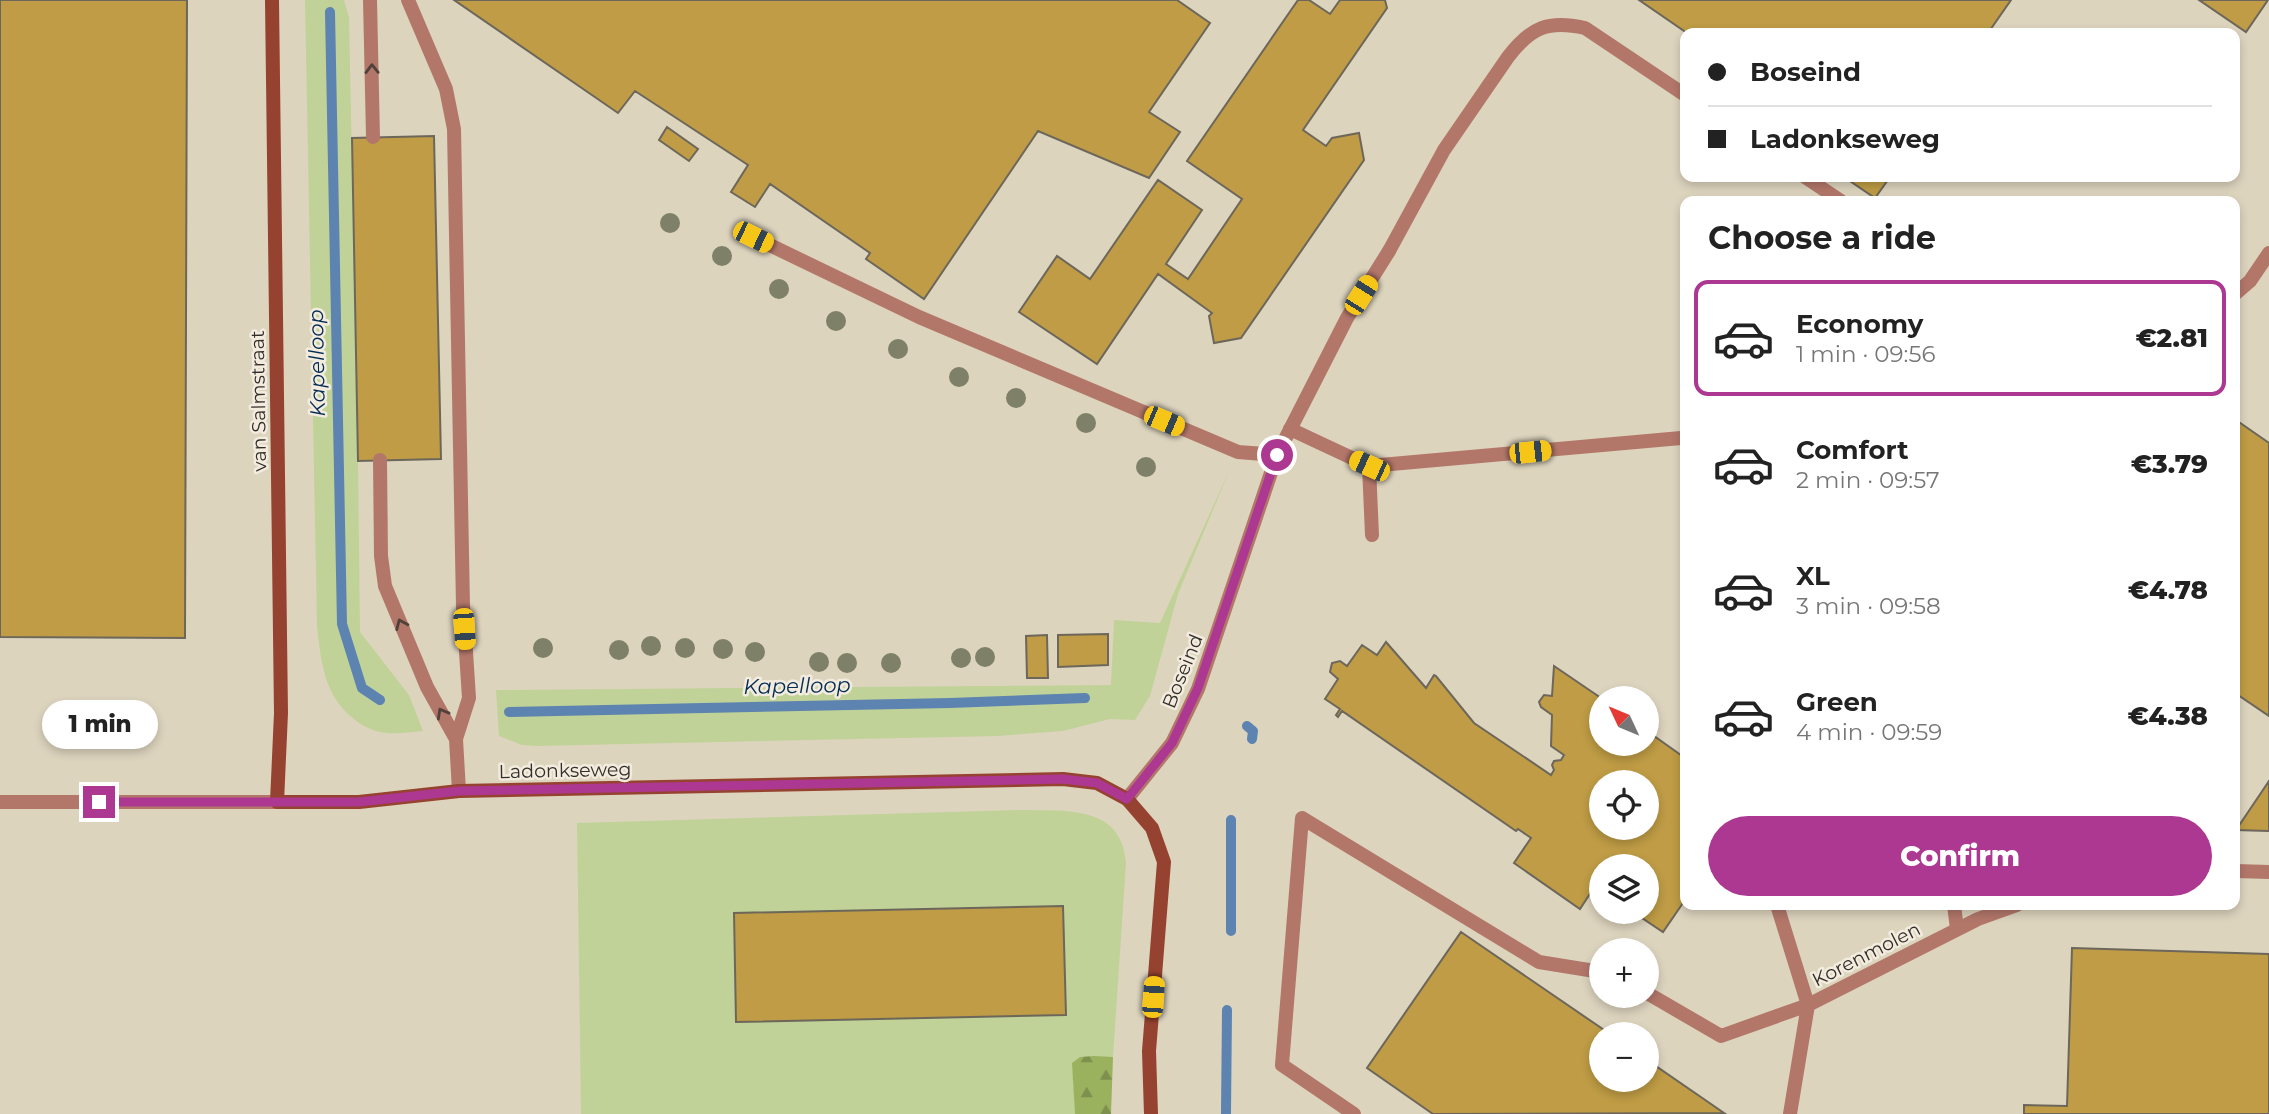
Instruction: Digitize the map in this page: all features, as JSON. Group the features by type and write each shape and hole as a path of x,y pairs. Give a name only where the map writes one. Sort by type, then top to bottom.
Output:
{"street":[{"name":"van Salmstraat","path":"272,0 281,713 277,802"},
{"path":"370,0 373,137"},
{"path":"408,0 446,89 454,129 463,606 469,698 456,739 459,791"},
{"name":"Boseind","path":"1127,799 1172,743 1198,688 1277,455 1347,318 1389,251 1444,150 1518,44 1533,31 1549,25 1584,28 1680,92"},
{"path":"1812,182 1834,196"},
{"path":"753,237 919,317 1238,452 1277,455"},
{"path":"2240,289 2269,253"},
{"path":"1290,429 1369,466 1680,438"},
{"path":"380,460 381,556 386,586 427,687 456,739"},
{"path":"1369,466 1372,536"},
{"name":"Ladonkseweg","path":"0,802 359,802 459,791 1063,779 1097,783 1127,799"},
{"path":"1127,799 1152,828 1164,862 1149,1051 1151,1114"},
{"path":"1354,1114 1282,1065 1302,818 1539,962 1589,970"},
{"path":"2240,871 2269,872"},
{"path":"1779,910 1808,1005 1790,1114"},
{"path":"1955,910 1957,929"},
{"name":"Korenmolen","path":"1659,1000 1721,1036 1808,1005 1957,929 2003,910"}],"shaded area":[{"path":"0,0 2269,0 2269,1114 0,1114"}],"green space":[{"path":"305,0 344,0 349,17 360,632 409,695 423,731 380,732 354,719 339,704 328,684 320,651 317,627"},
{"path":"1230,469 1178,594 1150,696 1135,720 1110,719 1063,731 997,736 536,746 522,745 499,736 496,690 1111,685 1114,620 1160,623"},
{"path":"1020,810 1072,812 1102,821 1114,830 1122,844 1126,863 1113,1057 1080,1057 1073,1063 1075,1114 581,1114 577,823"},
{"path":"1080,1057 1113,1057 1111,1114 1075,1114 1072,1063"}],"building":[{"path":"0,0 187,0 185,638 0,637"},
{"path":"454,0 1177,0 1210,23 1149,112 1180,132 1149,178 1038,131 924,299 866,259 870,253 770,184 755,207 731,192 748,165 635,91 618,113"},
{"path":"1298,0 1309,0 1330,14 1340,0 1385,0 1387,8 1303,130 1326,146 1332,138 1359,133 1364,160 1241,338 1214,343 1209,316 1212,313 1158,274 1097,364 1019,312 1057,256 1090,279 1158,180 1202,210 1166,264 1188,279 1242,199 1187,161"},
{"path":"1639,0 2011,0 1991,28 1680,28"},
{"path":"2199,0 2268,0 2246,32"},
{"path":"667,127 698,149 689,161 659,140"},
{"path":"434,136 441,459 358,461 352,138"},
{"path":"1851,182 1886,182 1876,196 1872,196"},
{"path":"2240,423 2269,443 2269,716 2240,696"},
{"path":"1108,634 1108,665 1058,667 1058,635"},
{"path":"1047,635 1048,678 1027,678 1026,636"},
{"path":"1386,642 1426,688 1434,675 1436,676 1474,723 1551,775 1554,761 1561,760 1564,755 1551,746 1552,715 1541,707 1539,702 1544,695 1552,696 1554,666 1589,690 1589,756 1659,756 1659,740 1680,754 1680,907 1663,932 1651,924 1659,924 1659,854 1589,854 1589,895 1580,909 1514,863 1531,838 1518,829 1516,831 1342,711 1338,717 1336,715 1340,709 1325,699 1338,679 1330,672 1332,663 1340,661 1347,666 1362,645 1377,655"},
{"path":"2269,781 2269,831 2240,830 2240,824"},
{"path":"1063,906 1066,1015 736,1022 734,913"},
{"path":"1461,932 1592,1022 1589,1022 1589,1092 1659,1092 1659,1068 1724,1113 1433,1114 1367,1068"},
{"path":"2072,948 2269,954 2269,1114 2024,1114 2024,1105 2067,1106"}],"waterway":[{"name":"Kapelloop","path":"330,12 342,624 362,688 380,700"},
{"name":"Kapelloop","path":"509,712 1085,698"},
{"name":"Kapelloop","path":"1247,726 1253,731 1252,739"},
{"name":"Kapelloop","path":"1231,820 1231,931"},
{"name":"Kapelloop","path":"1226,1114 1227,1010"}],"route":[{"path":"99,802 359,802 459,791 1063,779 1097,783 1127,799 1172,743 1198,688 1277,455"}]}
